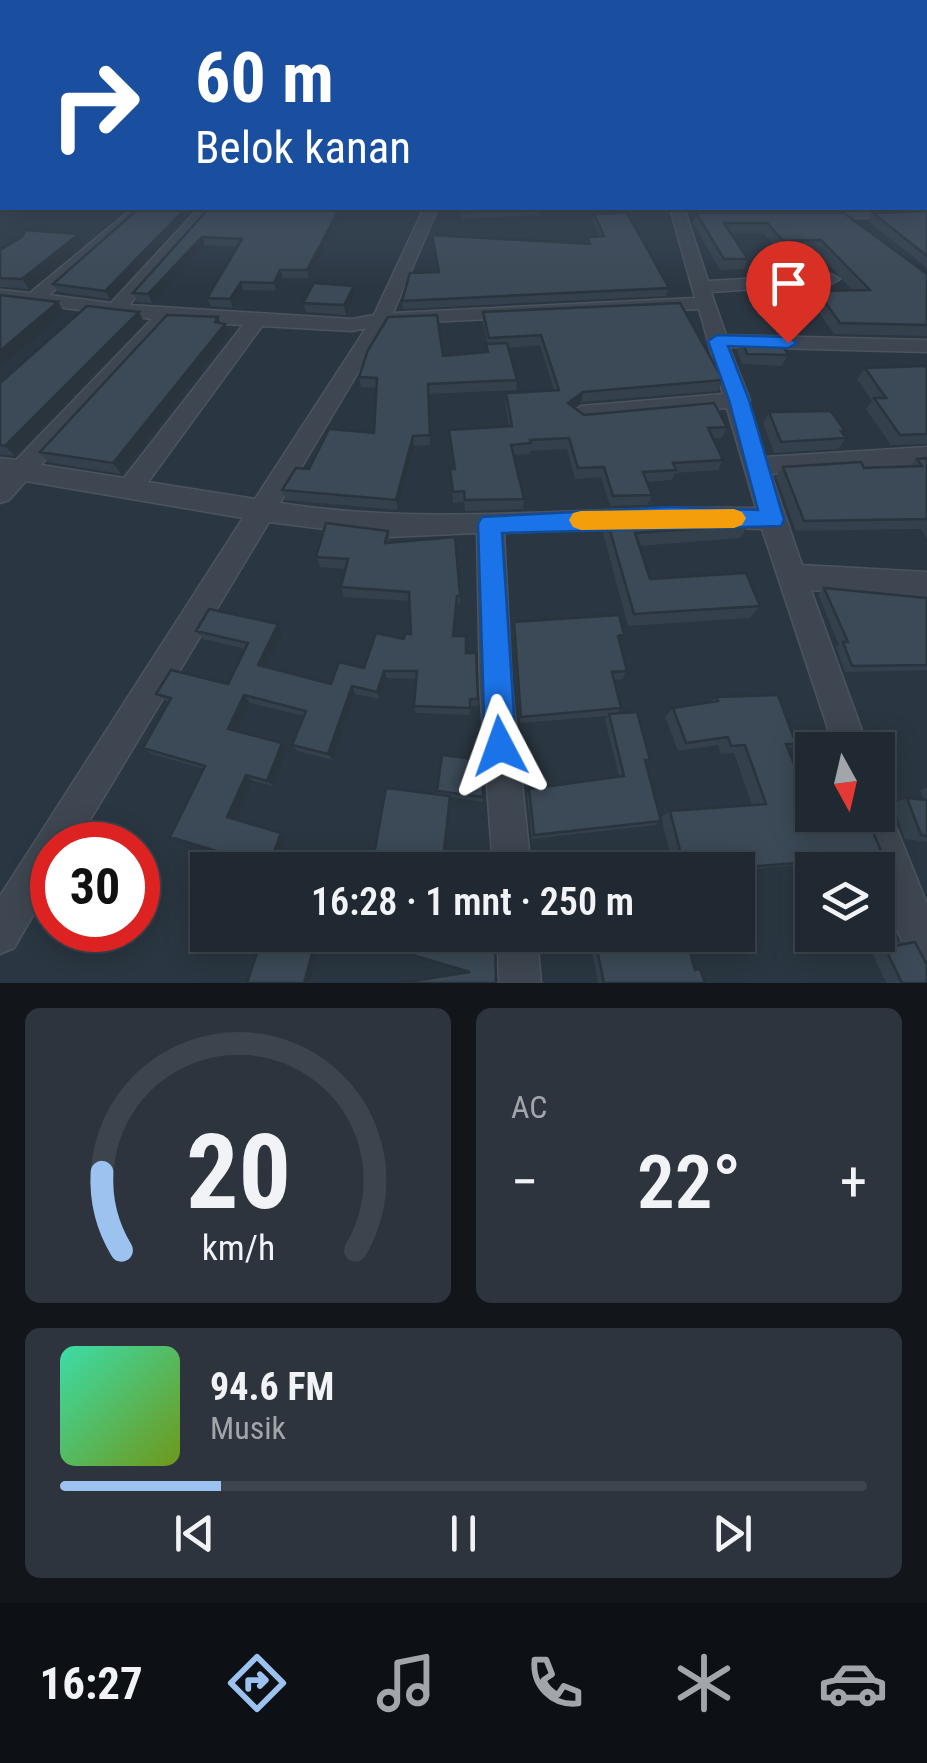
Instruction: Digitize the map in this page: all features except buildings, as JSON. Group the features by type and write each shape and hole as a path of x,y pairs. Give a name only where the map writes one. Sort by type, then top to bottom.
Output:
{"street":[{"path":"34,300 139,210"},
{"path":"116,309 205,210"},
{"path":"68,822 381,319 430,210"},
{"path":"791,216 927,211"},
{"path":"683,212 701,295 739,400 772,520 846,732"},
{"path":"844,214 872,238"},
{"path":"3,299 34,300 80,312 116,309 352,325 381,319 701,295 831,279"},
{"path":"0,492 11,468 166,314"},
{"path":"130,488 257,319"},
{"path":"717,341 927,346"},
{"path":"581,414 739,400"},
{"path":"757,466 927,456"},
{"path":"11,468 332,522 389,526 670,516 772,520"},
{"path":"490,524 496,687 510,852"},
{"path":"794,577 927,585"},
{"path":"879,832 927,950"},
{"path":"0,934 30,884"},
{"path":"518,952 520,983"}],"slow traffic":[{"path":"581,520 734,518"}],"route":[{"path":"500,746 490,524 670,516 772,520 739,400 717,341 788,343"}]}
